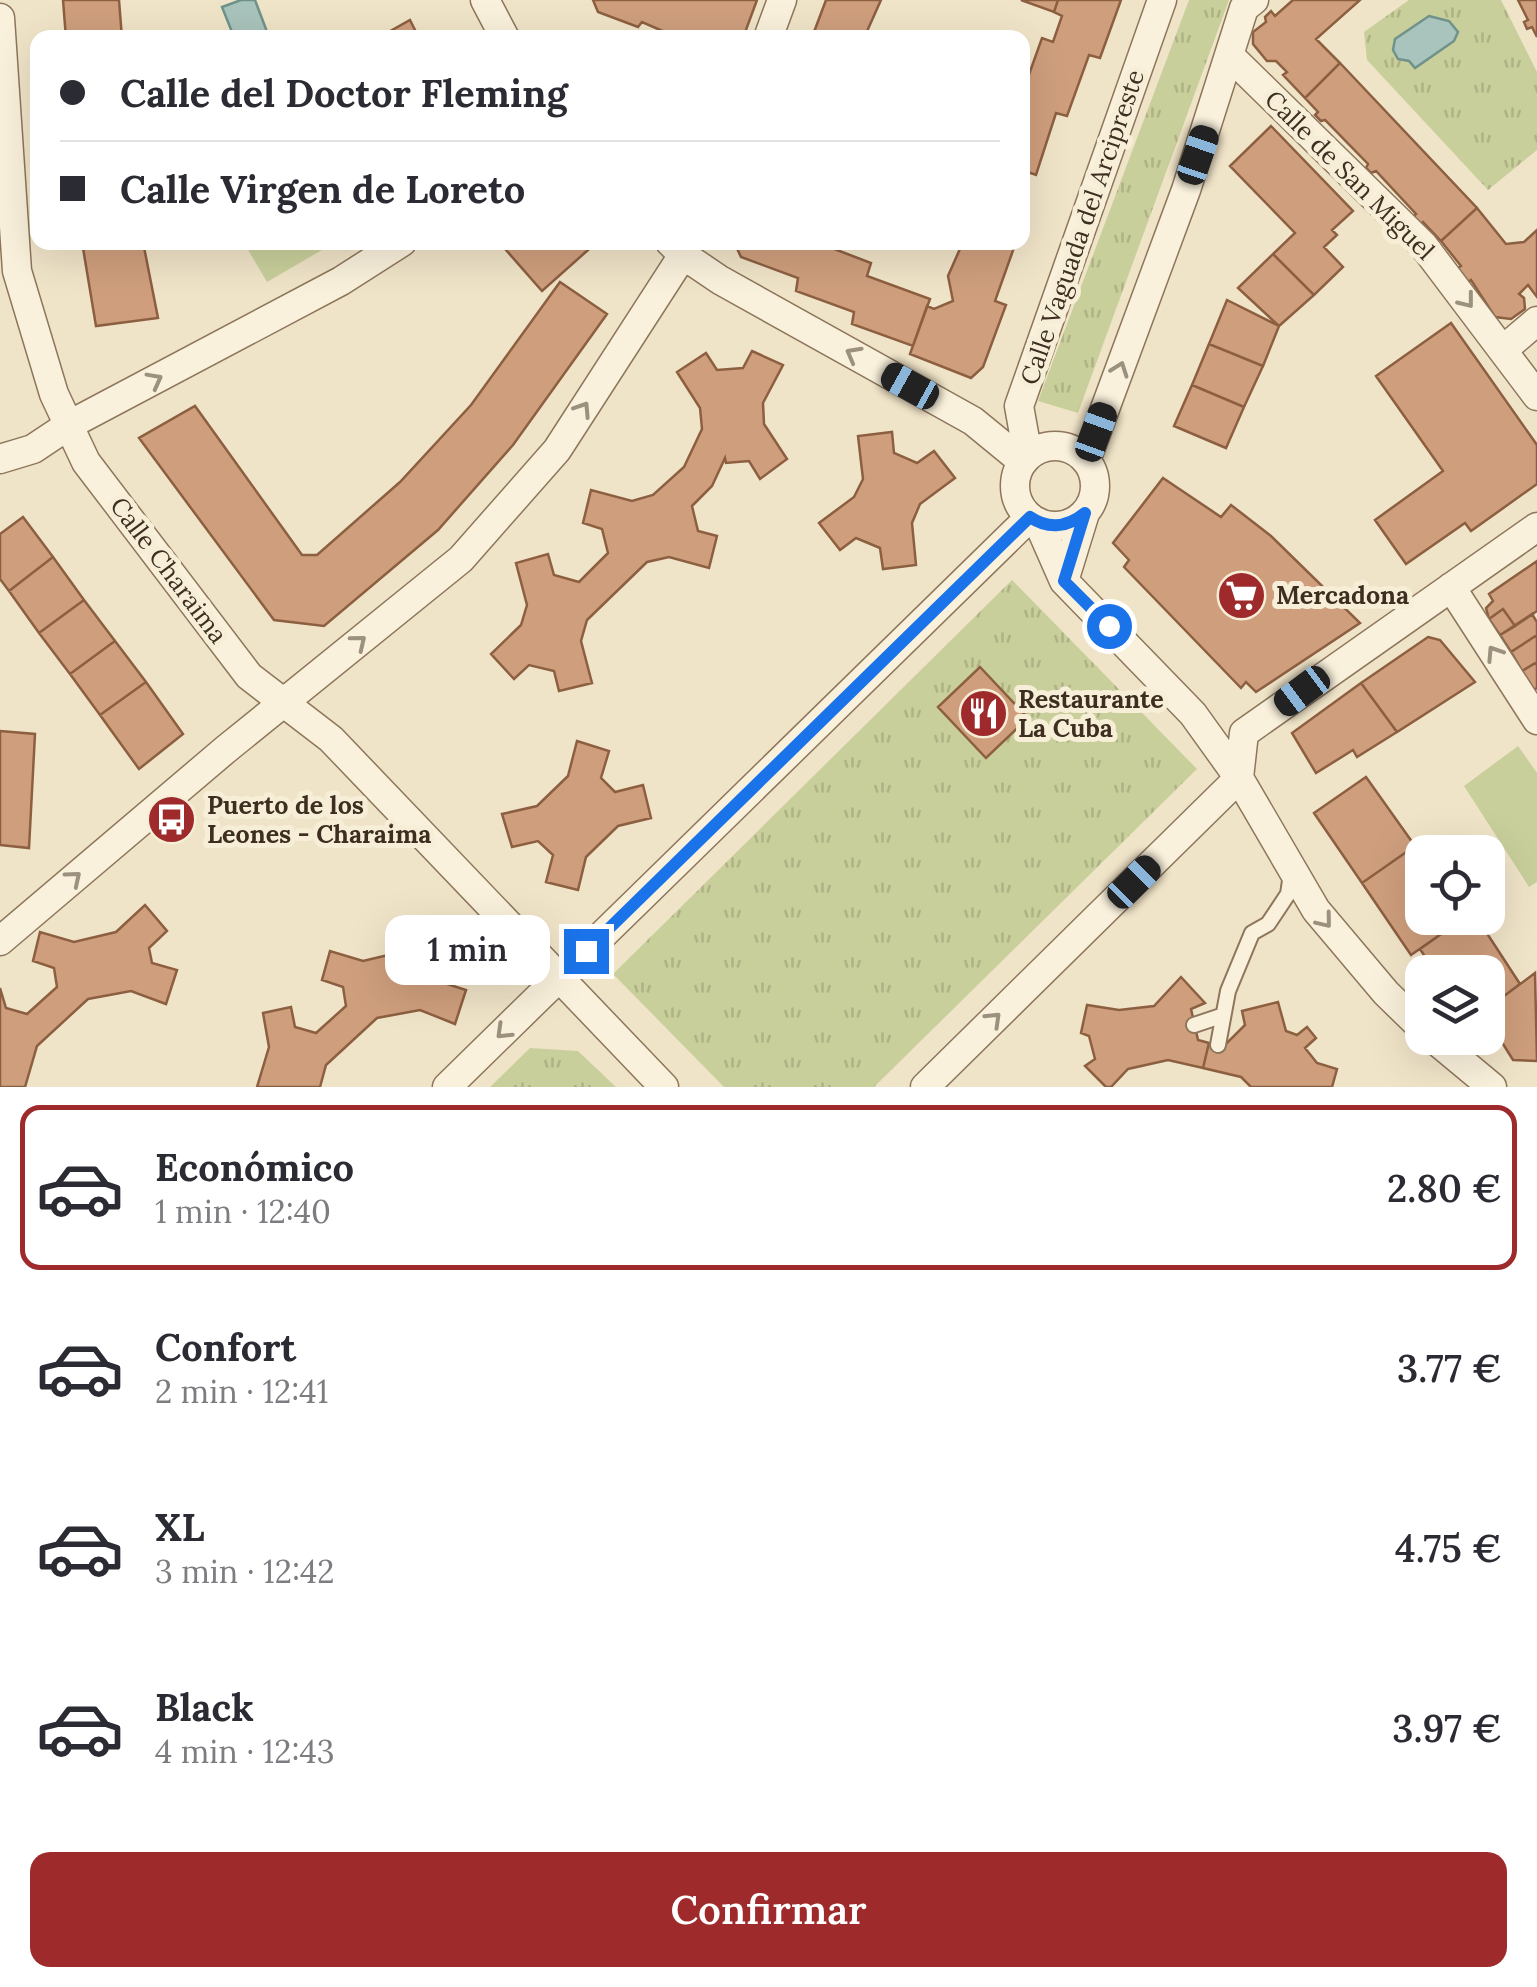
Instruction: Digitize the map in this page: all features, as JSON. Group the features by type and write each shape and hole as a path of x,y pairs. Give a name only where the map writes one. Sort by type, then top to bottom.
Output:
{"street":[{"path":"485,0 501,30"},
{"path":"771,30 782,0"},
{"name":"Calle Vaguada del Arcipreste","path":"1026,459 1019,406 1162,0"},
{"path":"1086,460 1186,190 1244,8 1254,0"},
{"name":"Calle Charaima","path":"0,18 18,271 54,394 86,462 249,676 331,739 558,978"},
{"name":"Calle de San Miguel","path":"1229,55 1423,245 1537,396"},
{"path":"0,458 33,448 69,424 341,281 389,250"},
{"path":"0,941 461,559 557,450 678,250"},
{"path":"684,250 720,280 973,421 1026,459"},
{"path":"1504,349 1537,321"},
{"path":"1064,581 1095,493 1095,481 1086,460 1069,448 1048,446 1026,459 1016,476 1015,491 1064,581 1193,714 1239,778 1316,910 1405,1011"},
{"path":"1034,520 1063,525 1085,513"},
{"path":"447,1087 1034,520"},
{"path":"924,1087 1239,778 1244,733 1537,527"},
{"path":"1451,587 1537,720"},
{"path":"558,978 664,1087"},
{"path":"1451,1055 1492,1087"}],"lane":[{"path":"1218,1045 1228,991 1252,932 1268,924 1288,894 1292,868"},
{"path":"1194,1025 1221,1016"}],"green space":[{"path":"1189,0 1229,0 1078,413 1038,401"},
{"path":"1409,0 1501,0 1537,72 1537,150 1488,190 1367,60 1364,32"},
{"path":"248,250 322,250 267,282"},
{"path":"1012,580 1197,769 874,1087 724,1087 613,974"},
{"path":"1518,746 1537,773 1537,882 1529,887 1505,850 1505,835 1496,835 1464,786"},
{"path":"530,1048 578,1051 616,1087 490,1087"}],"water":[{"path":"255,0 266,30 231,30 222,7"},
{"path":"1429,16 1449,21 1458,32 1454,41 1415,68 1409,61 1398,59 1393,50 1395,39"}],"building":[{"path":"63,0 119,0 121,30 65,30"},
{"path":"593,0 757,0 746,30 660,30 642,22 638,27 598,12"},
{"path":"826,0 881,0 868,30 815,30"},
{"path":"1021,0 1058,0 1054,12"},
{"path":"1058,0 1121,0 1100,58 1089,55 1067,116 1056,113 1036,175 1030,173 1030,72 1042,38 1053,42 1062,16 1054,12"},
{"path":"1293,0 1360,0 1316,39 1340,63 1305,98 1283,75 1287,72 1276,61 1267,61 1253,44 1253,32 1266,22 1265,17 1271,11 1275,16"},
{"path":"1518,0 1537,0 1537,37 1532,27 1527,29 1524,22 1528,20"},
{"path":"410,20 415,30 392,30"},
{"path":"1340,63 1477,208 1441,241 1423,222 1420,225 1413,217 1416,214 1376,171 1371,173 1366,168 1368,164 1325,120 1315,115 1318,112 1305,98"},
{"path":"1271,126 1353,211 1332,230 1337,235 1324,247 1343,267 1314,295 1273,254 1295,233 1230,166"},
{"path":"1477,208 1506,244 1524,242 1537,230 1537,297 1528,285 1519,294 1524,298 1525,309 1511,319 1495,317 1471,280 1466,283 1456,269 1461,266 1441,241"},
{"path":"83,250 145,250 158,318 96,326"},
{"path":"506,250 588,250 542,291"},
{"path":"738,250 837,250 871,263 867,276 930,299 913,346 852,324 854,312 796,291 798,278 741,257"},
{"path":"959,250 1013,250 995,301 1006,305 983,367 971,378 910,354 927,306 934,309 953,301 948,276"},
{"path":"1273,254 1314,295 1279,326 1238,288"},
{"path":"560,282 607,314 513,445 438,530 324,626 274,620 139,438 195,406 302,555 317,555 400,482 471,405"},
{"path":"1227,300 1279,326 1263,366 1209,344"},
{"path":"1451,323 1537,445 1537,484 1471,531 1465,523 1406,564 1375,520 1443,471 1376,376"},
{"path":"1209,344 1263,366 1244,407 1192,385"},
{"path":"752,351 783,365 763,403 764,424 787,459 760,479 749,461 726,463 725,458 712,486 692,506 698,531 717,536 709,568 669,557 647,562 587,620 581,641 592,683 559,691 554,671 529,665 514,679 491,654 521,625 527,605 516,563 548,554 554,575 579,582 608,553 602,529 583,523 591,490 632,501 653,495 684,467 702,429 700,408 677,372 706,353 717,370 743,368"},
{"path":"1192,385 1244,407 1226,448 1174,426"},
{"path":"892,432 894,453 917,463 934,451 955,478 920,504 912,523 916,565 883,569 880,548 856,538 840,550 819,523 854,497 863,479 858,436"},
{"name":"Mercadona","path":"1163,478 1221,517 1231,505 1271,536 1360,623 1256,692 1246,682 1241,688 1124,567 1129,560 1113,543"},
{"path":"23,517 53,557 9,591 0,579 0,534"},
{"path":"53,557 84,600 39,633 9,591"},
{"path":"1537,561 1537,611 1515,626 1503,609 1489,619 1486,608 1493,601 1489,594"},
{"path":"84,600 115,641 70,674 39,633"},
{"path":"1503,609 1515,626 1500,635 1489,619"},
{"path":"1532,614 1537,622 1537,635 1511,652 1500,635"},
{"path":"1537,635 1537,662 1522,671 1511,652"},
{"path":"1428,637 1440,640 1475,682 1397,732 1361,683"},
{"path":"115,641 146,682 100,715 70,674"},
{"path":"1537,662 1537,688 1534,690 1522,671"},
{"name":"Restaurante La Cuba","path":"980,667 1028,718 986,758 938,707"},
{"path":"146,682 183,734 139,769 100,715"},
{"path":"1361,683 1397,732 1357,757 1353,750 1316,773 1292,733"},
{"path":"0,731 35,734 29,848 0,845"},
{"path":"577,741 609,751 601,778 615,792 643,785 651,818 618,826 586,857 578,890 546,882 553,855 538,841 512,847 502,814 537,806 568,776"},
{"path":"1366,777 1407,835 1405,853 1362,883 1314,813"},
{"path":"1405,853 1405,935 1440,935 1411,955 1362,883"},
{"path":"145,905 167,931 149,948 152,963 177,970 166,1004 131,991 88,999 37,1046 25,1087 0,1087 0,988 6,1008 27,1014 57,987 54,968 33,961 40,932 74,942 116,932"},
{"path":"434,924 457,950 438,967 441,982 466,990 455,1024 420,1010 377,1018 326,1065 320,1087 257,1087 269,1047 263,1013 291,1007 295,1027 316,1033 346,1006 343,987 322,980 330,951 363,961 405,951"},
{"path":"1440,935 1488,935 1501,955 1424,955 1420,949"},
{"path":"1505,961 1520,984 1505,995"},
{"path":"1535,973 1537,1061 1513,1060 1505,1047 1505,995"},
{"path":"1181,977 1205,1003 1191,1009 1198,1040 1209,1043 1203,1068 1168,1060 1128,1069 1111,1087 1106,1087 1085,1066 1095,1059 1089,1036 1081,1033 1087,1005 1119,1010 1154,1006"},
{"path":"1278,1002 1286,1031 1297,1035 1307,1027 1316,1038 1305,1048 1317,1063 1337,1069 1332,1087 1251,1087 1241,1077 1203,1068 1209,1043 1224,1046 1245,1025 1242,1011"}],"place":[{"name":"Mercadona","path":"1241,595"},
{"name":"Restaurante La Cuba","path":"983,713"},
{"name":"Puerto de los Leones - Charaima","path":"172,819"}],"route":[{"path":"586,951 1030,517 1051,526 1075,521 1085,513 1064,581 1109,626"}]}
